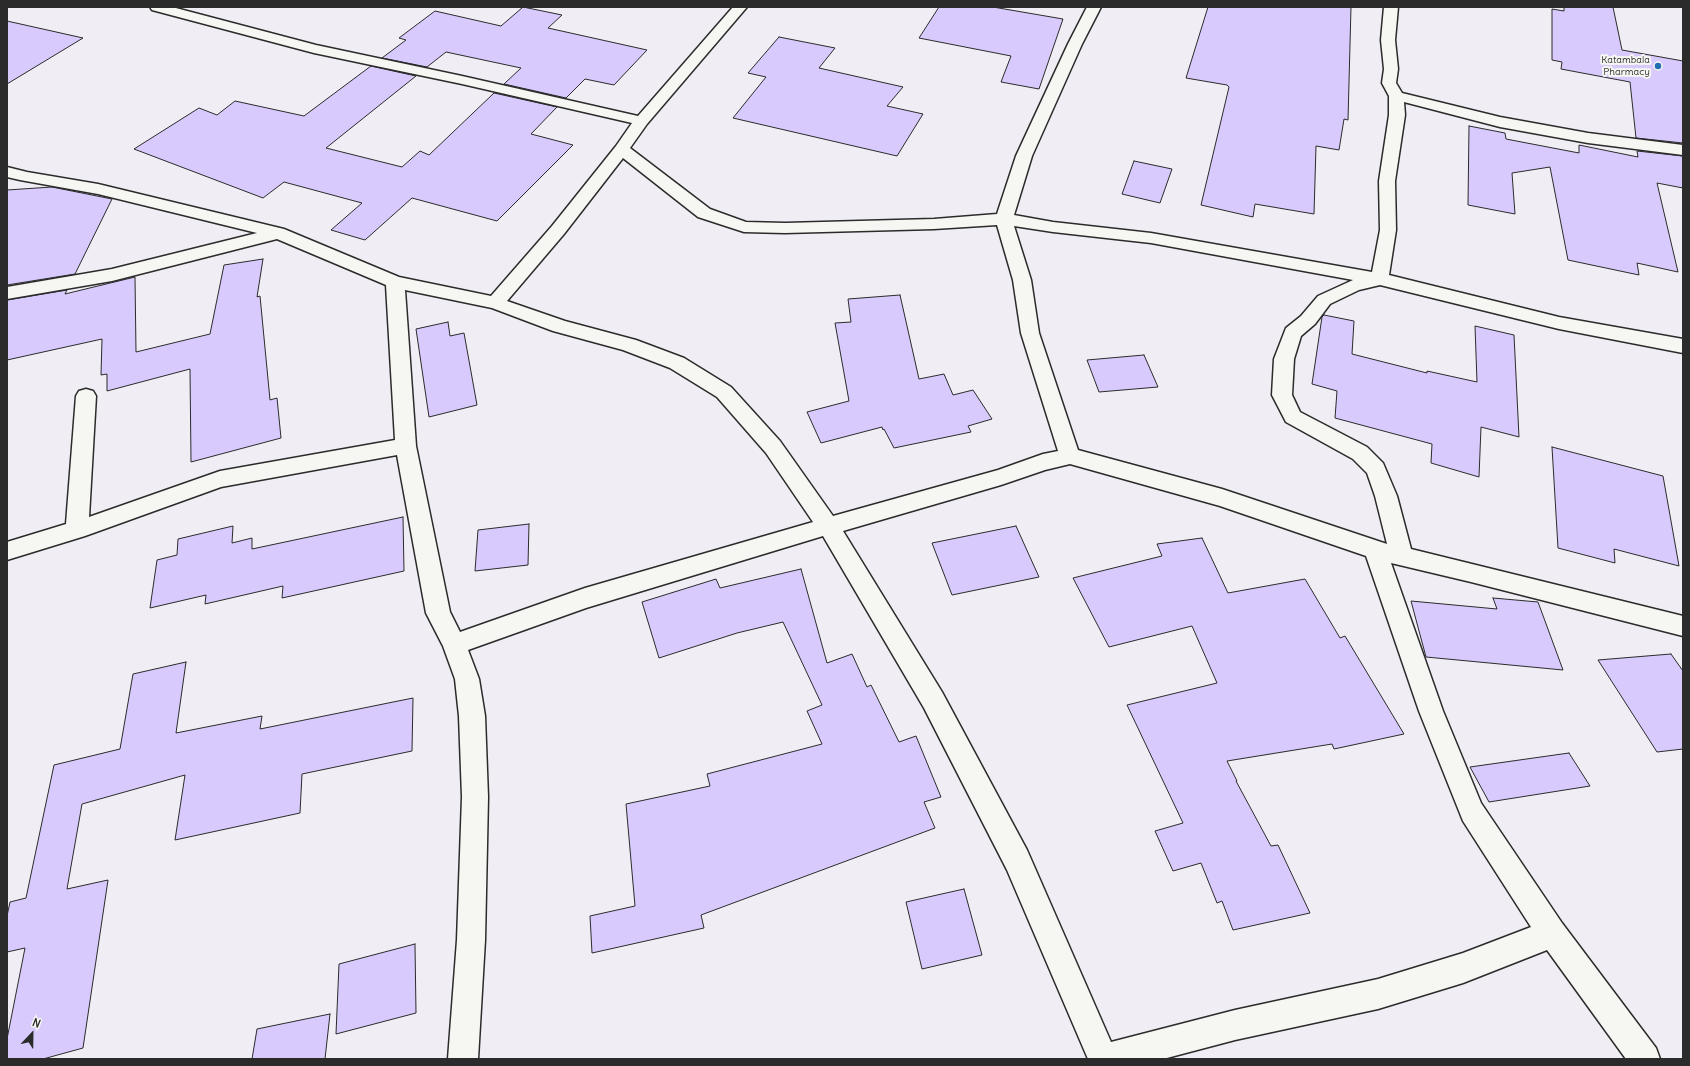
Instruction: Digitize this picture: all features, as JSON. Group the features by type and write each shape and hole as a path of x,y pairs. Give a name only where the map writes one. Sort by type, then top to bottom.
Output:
{"street":[{"path":"157,7 314,50 462,80 641,122"},
{"path":"495,303 558,230 622,149 641,122 740,7"},
{"path":"1070,456 1030,333 1022,280 1004,219 1024,156 1075,44 1094,7"},
{"path":"1380,279 1388,230 1387,181 1397,115 1396,96 1389,82 1391,69 1388,40 1392,7"},
{"path":"1396,96 1500,122 1588,138 1683,150"},
{"path":"622,149 704,213 744,227 785,228 934,224 1004,219 1053,227 1151,238 1380,279 1558,323 1683,346"},
{"path":"7,172 98,189 278,233 395,282 495,303 560,326 629,346 677,363 724,392 773,448 828,526 933,700 1017,860 1104,1059 1235,1025 1378,994 1463,968 1552,933"},
{"path":"7,293 112,275 278,233"},
{"path":"1380,279 1353,286 1324,300 1308,320 1293,333 1284,359 1282,395 1293,417 1360,453 1376,469 1386,496 1402,557"},
{"path":"395,282 406,446 438,613 454,645 467,679 472,716 475,797 471,940 463,1059"},
{"path":"77,530 86,396"},
{"path":"7,551 77,530 220,479 406,446"},
{"path":"454,645 585,598 828,526 1001,477 1043,462 1070,456 1222,498 1375,550 1471,572 1683,626"},
{"path":"1375,550 1431,711 1472,812 1552,933 1645,1059"}],"building":[{"path":"523,7 562,15 548,28 647,50 614,85 585,79 566,98 504,84 521,68 446,52 427,67 382,58 406,40 399,38 435,11 501,26"},
{"path":"939,7 993,7 1063,19 1039,89 1001,82 1011,56 919,38"},
{"path":"1208,7 1351,7 1348,120 1344,119 1339,150 1316,146 1314,214 1255,204 1253,217 1201,205 1229,87 1227,85 1186,78"},
{"path":"1564,7 1613,7 1622,50 1683,61 1683,143 1636,138 1630,82 1561,69 1562,62 1552,60 1552,9 1564,11"},
{"path":"7,21 83,38 7,84"},
{"path":"779,37 835,48 819,68 903,87 887,106 923,114 897,156 733,118 766,77 748,73"},
{"path":"371,66 416,76 326,148 402,167 420,151 429,155 494,93 557,107 531,134 573,145 497,221 412,198 365,240 331,230 362,203 284,182 263,198 134,149 199,108 217,115 235,101 304,116"},
{"path":"1469,126 1505,133 1506,139 1579,153 1579,145 1638,157 1637,151 1683,156 1683,188 1657,183 1678,272 1637,263 1639,275 1568,260 1550,167 1512,173 1515,214 1468,205"},
{"path":"1134,161 1172,169 1160,203 1122,194"},
{"path":"52,187 112,199 75,274 7,285 7,190"},
{"path":"263,259 257,297 260,296 270,400 277,398 281,438 191,462 190,369 107,391 107,374 101,375 102,339 7,360 7,300 67,290 65,294 135,277 136,352 210,334 224,265"},
{"path":"900,295 919,379 944,374 953,395 973,390 992,419 968,426 971,432 894,448 882,427 821,443 807,412 849,401 835,323 851,322 848,299"},
{"path":"1324,315 1354,321 1352,354 1427,373 1427,371 1477,382 1475,326 1514,335 1519,437 1481,427 1479,477 1431,463 1432,444 1335,418 1337,391 1312,384 1322,317"},
{"path":"448,322 450,336 464,333 477,405 429,417 416,329"},
{"path":"1144,355 1158,387 1099,392 1087,360"},
{"path":"1552,447 1663,476 1679,566 1614,549 1615,563 1558,548"},
{"path":"403,517 404,571 282,598 283,586 205,604 206,595 150,608 157,560 177,555 178,539 233,526 232,543 252,538 252,549"},
{"path":"529,524 528,565 475,571 478,530"},
{"path":"1016,526 1039,577 952,595 932,543"},
{"path":"1202,538 1228,593 1305,579 1340,638 1345,636 1404,734 1334,749 1332,744 1227,761 1236,781 1271,846 1278,845 1310,913 1233,930 1222,901 1217,903 1201,863 1173,871 1155,831 1183,823 1127,705 1217,683 1192,626 1109,647 1073,578 1162,556 1157,544"},
{"path":"801,569 827,663 852,654 867,687 871,685 899,742 916,736 941,797 924,802 935,828 701,915 704,928 592,953 590,916 635,906 626,804 710,786 707,774 822,744 807,711 822,705 783,622 737,633 659,658 642,602 716,579 720,588"},
{"path":"1493,598 1538,602 1563,670 1426,657 1411,601 1497,609"},
{"path":"1671,654 1683,671 1683,749 1657,752 1598,660"},
{"path":"186,662 176,733 262,716 260,729 413,698 412,751 302,774 300,813 175,840 185,775 82,804 67,889 108,880 83,1048 43,1059 7,1059 7,1039 25,948 7,952 7,916 10,902 26,898 54,765 120,749 133,674"},
{"path":"1569,753 1590,786 1489,802 1470,767"},
{"path":"964,889 982,955 922,969 906,902"},
{"path":"415,944 416,1013 336,1034 339,964"},
{"path":"330,1014 325,1059 252,1059 257,1029"}],"place":[{"name":"Katambala Pharmacy","path":"1658,66"}]}
